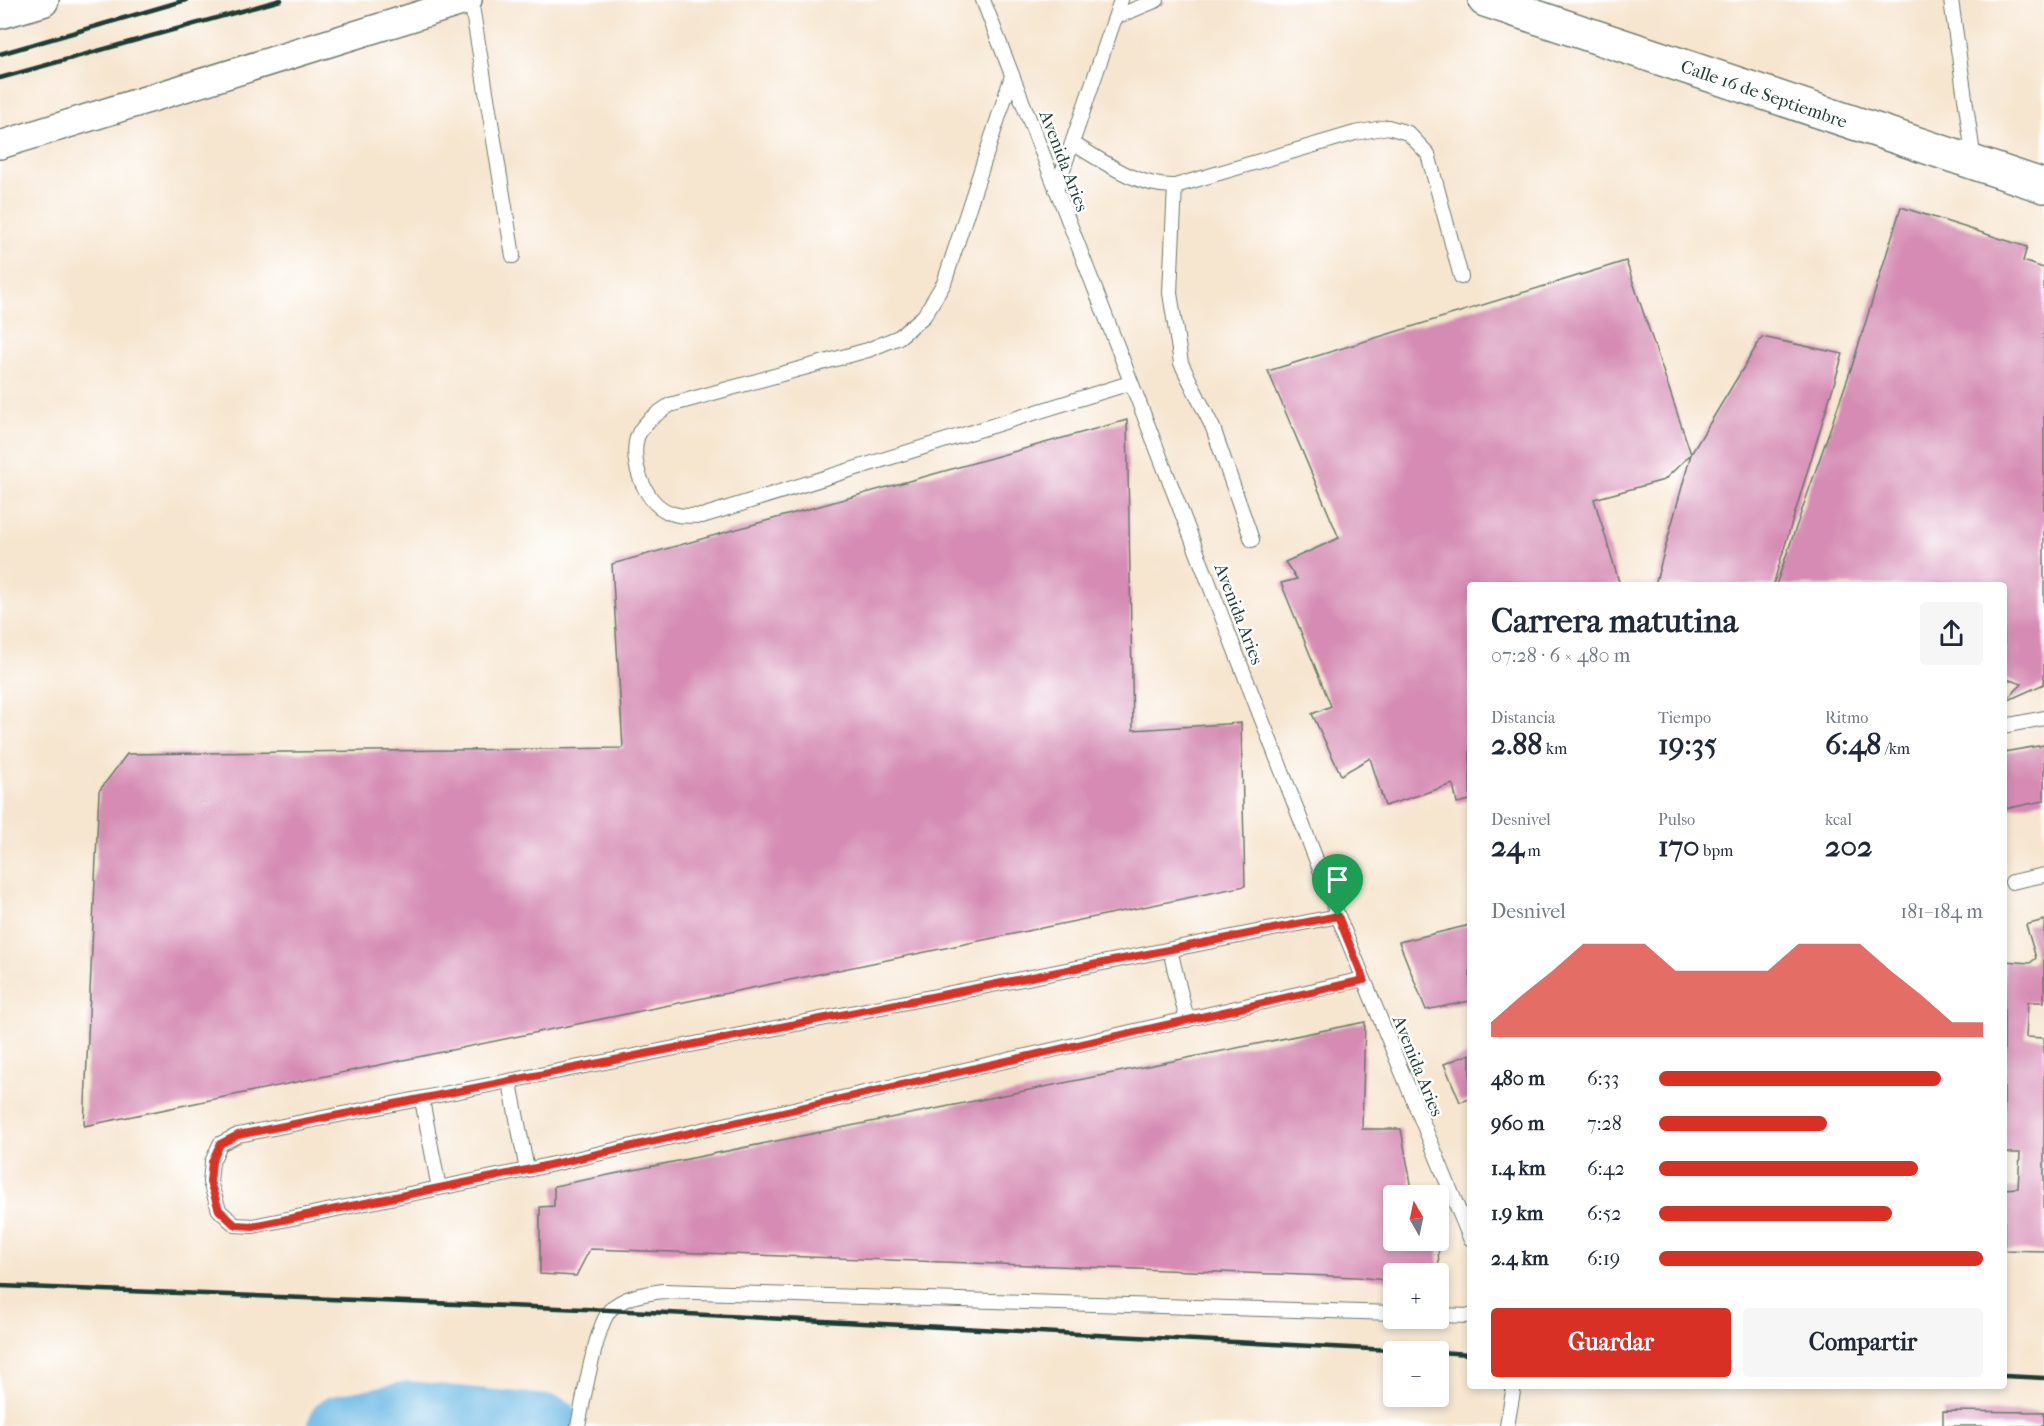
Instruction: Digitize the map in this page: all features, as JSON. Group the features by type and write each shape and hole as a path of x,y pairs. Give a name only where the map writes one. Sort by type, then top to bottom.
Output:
{"main road":[{"path":"0,12 42,0"},
{"name":"Calle 16 de Septiembre","path":"1485,0 1975,165 2044,186"}],"street":[{"path":"0,145 469,0"}],"lane":[{"path":"469,0 513,256"},
{"name":"Avenida Aries","path":"983,0 1338,916 1467,1231"},
{"path":"1056,190 1121,0"},
{"path":"1116,17 1157,0"},
{"path":"1951,0 1975,165"},
{"path":"1012,76 944,283 924,316 899,337 868,350 670,405 648,420 636,441 638,476 656,505 673,514 702,516 1130,383"},
{"path":"1072,142 1121,172 1156,187 1174,186 1355,133 1388,127 1408,134 1428,154 1461,277"},
{"path":"1174,186 1170,293 1181,363 1214,428 1252,540"},
{"path":"2007,725 2044,718"},
{"path":"2012,882 2044,874"},
{"path":"1338,916 510,1083 238,1135 220,1144 212,1162 210,1182 219,1210 235,1225 253,1226 527,1170 1364,980"},
{"path":"1170,950 1187,1020"},
{"path":"510,1083 527,1170"},
{"path":"422,1100 439,1188"},
{"path":"578,1426 600,1332 609,1310 632,1296 663,1291 1383,1313"},
{"path":"1449,1315 1467,1316"},
{"path":"1507,1426 1513,1389"}],"building":[{"path":"1901,207 2027,247 2023,261 2044,268 2044,684 2007,701 2022,684 2007,679 2007,582 1777,582 1854,360"},
{"path":"1626,261 1691,454 1664,480 1594,499 1619,582 1467,582 1467,801 1457,803 1453,784 1385,806 1370,758 1341,775 1312,714 1331,706 1281,583 1297,579 1285,562 1339,538 1268,371"},
{"path":"1762,337 1843,354 1774,582 1656,582 1691,454"},
{"path":"1127,420 1133,730 1241,723 1245,886 84,1126 99,791 127,754 623,748 612,564"},
{"path":"2044,745 2044,801 2007,808 2007,751"},
{"path":"2044,920 2044,1002 2028,1002 2026,1037 2044,1038 2044,1251 2007,1250 2007,1189 2018,1188 2020,1153 2007,1153 2007,961 2030,963 2036,958 2026,925"},
{"path":"1467,926 1467,1002 1426,1010 1399,942"},
{"path":"1365,1022 1362,1129 1401,1129 1411,1184 1383,1185 1383,1251 1438,1251 1439,1263 1383,1263 1383,1280 590,1249 576,1276 540,1274 540,1207 554,1206 554,1186"},
{"path":"1467,1055 1467,1100 1460,1102 1444,1064"},
{"path":"1943,1411 2044,1412 2044,1426 1943,1426"}],"waterway":[{"path":"339,1426 410,1412 549,1426"}],"railway":[{"path":"0,54 186,0"},
{"path":"0,78 281,0"},
{"path":"0,1286 609,1310 1383,1350"},
{"path":"1449,1353 1467,1354"},
{"path":"2007,1376 2044,1378"}],"route":[{"path":"1338,916 1364,980 527,1170 253,1226 235,1225 219,1210 210,1182 212,1162 220,1144 238,1135 510,1083 1338,916"}]}
